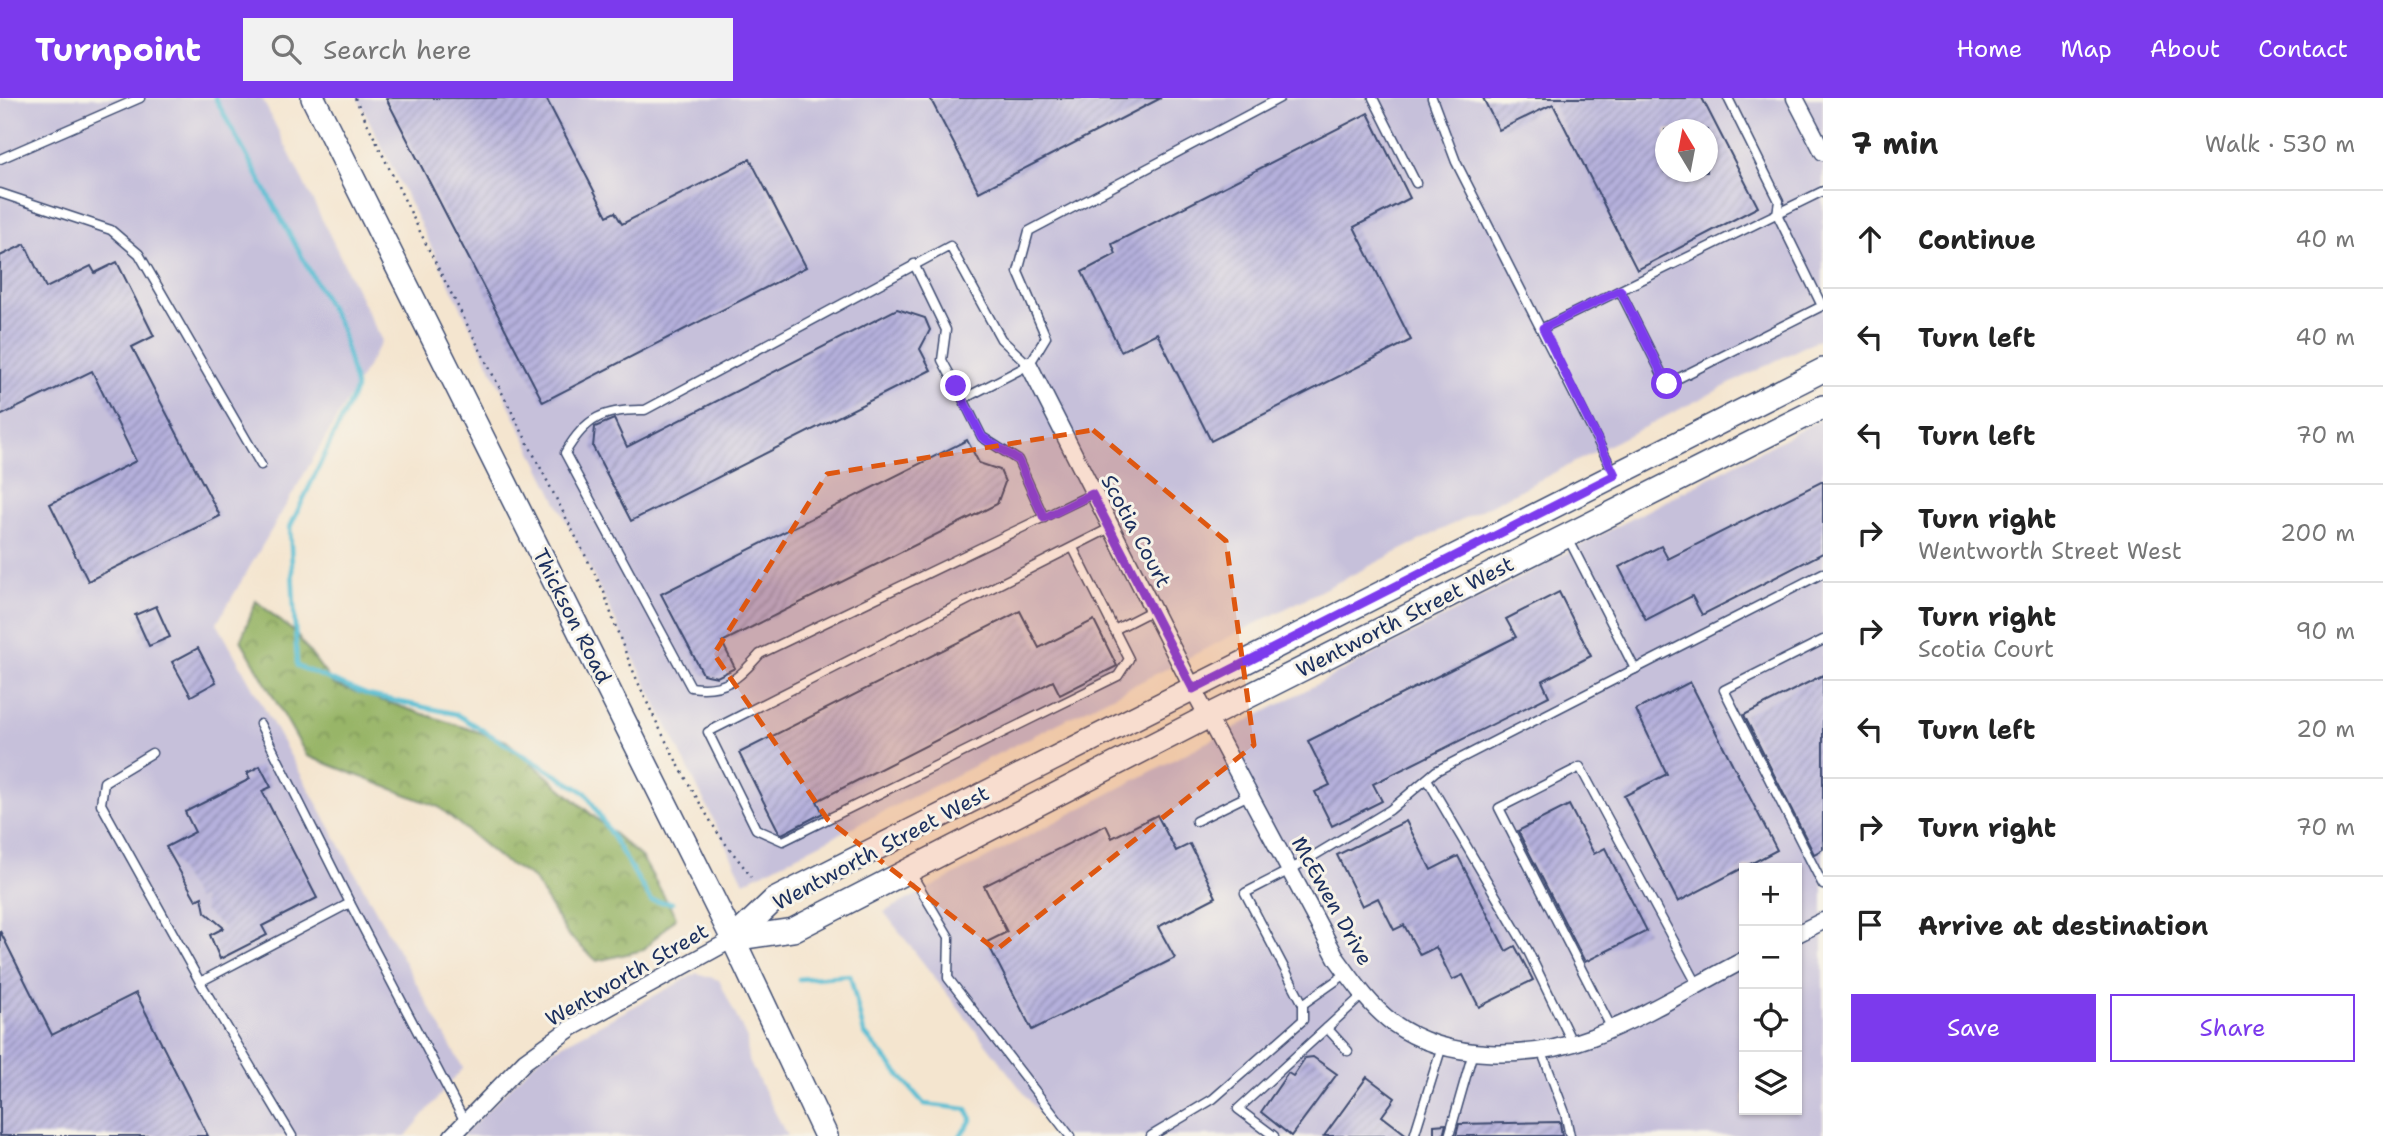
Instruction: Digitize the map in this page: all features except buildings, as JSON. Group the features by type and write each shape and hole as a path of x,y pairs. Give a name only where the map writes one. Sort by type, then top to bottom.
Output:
{"main road":[{"name":"Thickson Road","path":"313,98 733,939 826,1136"},
{"name":"Wentworth Street West","path":"733,939 774,900 1823,370"},
{"name":"Wentworth Street West","path":"733,939 793,930 1207,717 1823,407"}],"street":[{"path":"1795,98 1823,152"},
{"name":"Scotia Court","path":"1029,365 1207,717"},
{"name":"McEwen Drive","path":"1207,717 1348,973 1364,994 1393,1023 1442,1046 1473,1052 1540,1048 1592,1037 1739,962"},
{"path":"1802,932 1823,921"},
{"name":"Wentworth Street","path":"452,1136 525,1061 571,1028 733,939"}],"lane":[{"path":"0,159 139,98"},
{"path":"963,399 1029,365 1046,337 1018,272 1029,231 1280,98"},
{"path":"1373,98 1416,183"},
{"path":"1432,98 1457,162 1615,475"},
{"path":"1620,290 1667,384 1822,306 1777,214 1779,201 1728,98"},
{"path":"1543,328 1823,191"},
{"path":"0,193 111,230 139,254 261,465"},
{"path":"1029,365 1001,339 950,246 645,410 613,409 579,429 565,453 691,687 713,690 741,676 760,654 1092,494"},
{"path":"914,264 946,331 942,360 982,437 1018,460 1044,518"},
{"path":"1073,548 1129,659 1118,676 783,841 756,829 708,732 1110,528"},
{"path":"1567,536 1635,668"},
{"path":"1151,1136 1213,1099 1303,1020 1303,1004 1245,893 1290,870 1391,810 1427,779 1635,668 1823,573"},
{"path":"1114,630 1153,610"},
{"path":"1822,881 1724,690 1823,640"},
{"path":"260,724 349,903 465,1122"},
{"path":"152,753 104,782 101,804 200,982 292,1136"},
{"path":"1611,1027 1499,807 1580,767 1696,984"},
{"path":"1427,779 1527,949 1572,1042"},
{"path":"1196,821 1250,795"},
{"path":"910,870 949,937 948,978 1070,1136"},
{"path":"200,982 349,903"},
{"path":"1303,1004 1348,973"},
{"path":"1274,1136 1238,1109 1364,994"},
{"path":"1327,1028 1348,1051"},
{"path":"1413,1136 1442,1046"},
{"path":"1540,1048 1565,1113 1570,1136"},
{"path":"1449,1136 1473,1052"}],"path":[{"path":"355,98 604,592 622,644 665,737 713,826 751,877"}],"highlighted area":[{"path":"1093,430 1226,541 1254,745 996,950 828,820 714,654 827,474"}],"shaded area":[{"path":"0,98 262,98 382,341 217,623 463,1068 406,1136 0,1136"},
{"path":"358,98 1823,98 1823,337 744,882"},
{"path":"1823,418 1823,1136 1057,1136 884,912"},
{"path":"697,973 719,980 747,1039 748,1059 787,1136 462,1136 541,1056"}],"green space":[{"path":"256,601 295,633 334,685 506,741 642,858 676,917 643,950 597,961 567,934 533,878 502,860 439,807 307,756 241,640"}],"waterway":[{"path":"215,98 341,328 356,389 290,527 297,666 368,695 456,714 586,793 651,901 672,903"},
{"path":"799,979 850,975 864,1033 924,1104 966,1109 972,1119 960,1136"}],"route":[{"path":"956,386 982,437 1018,460 1044,518 1092,494 1193,689 1615,475 1543,328 1620,290 1667,384"}]}
